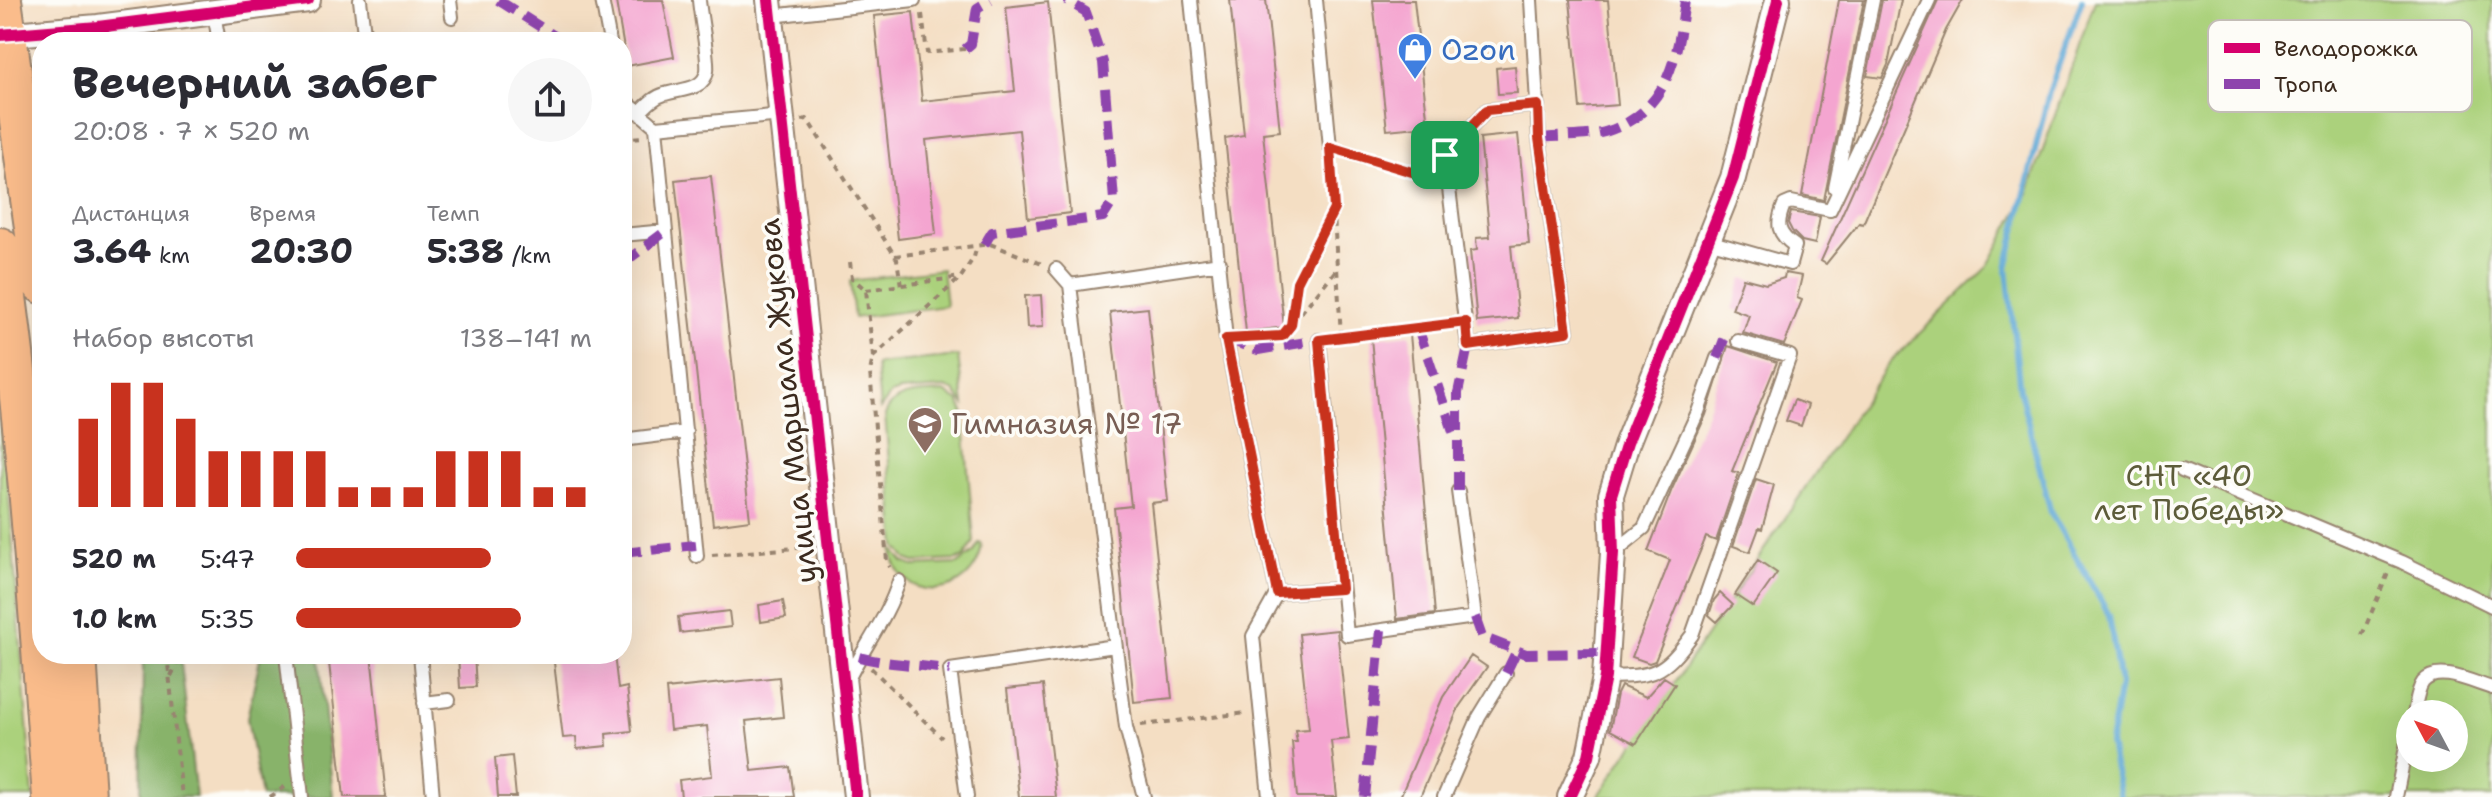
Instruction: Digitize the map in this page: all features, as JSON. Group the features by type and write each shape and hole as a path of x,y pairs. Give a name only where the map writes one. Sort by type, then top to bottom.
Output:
{"main road":[{"path":"3,23 32,217"},
{"path":"0,247 7,341 27,467 32,533"},
{"path":"42,664 52,797"},
{"path":"78,664 86,797"}],"street":[{"path":"3,23 308,0"},
{"path":"1570,797 1589,756 1605,677 1613,553 1611,495 1627,443 1733,178 1778,0"},
{"name":"улица Маршала Жукова","path":"770,8 856,797"}],"lane":[{"path":"360,0 364,32"},
{"path":"450,0 452,17"},
{"path":"602,0 608,32"},
{"path":"639,113 649,102 663,94 691,89 701,83 707,72 699,0"},
{"path":"770,8 914,0"},
{"path":"1191,0 1226,339 1277,593 1253,636 1269,797"},
{"path":"1316,0 1330,147"},
{"path":"1531,0 1538,105 1539,138 1567,332 1468,346 1445,155 1487,110 1538,105"},
{"path":"1830,210 1873,0"},
{"path":"1830,210 1929,0"},
{"path":"220,32 222,8"},
{"path":"632,107 656,127 784,118"},
{"path":"656,127 697,556"},
{"path":"1708,241 1790,264 1795,246 1781,235 1778,226 1784,205 1791,202 1830,210"},
{"path":"632,234 666,231"},
{"path":"1070,285 1220,263"},
{"path":"1056,269 1070,285 1126,727 1144,797"},
{"path":"1319,340 1347,635 1475,617 1458,491"},
{"path":"1605,677 1653,675 1676,656 1692,635 1790,356 1738,341"},
{"path":"1613,553 1644,528 1698,412 1717,358"},
{"path":"632,439 686,432"},
{"path":"2182,470 2394,559 2492,606"},
{"path":"844,687 893,603 899,581"},
{"path":"1277,593 1341,589"},
{"path":"967,797 950,670 1115,646"},
{"path":"287,664 302,797"},
{"path":"421,664 433,797"},
{"path":"1444,797 1479,717 1506,673"},
{"path":"2418,700 2422,684 2432,675 2444,674 2492,688"},
{"path":"424,703 449,700"},
{"path":"2396,797 2401,772"}],"path":[{"path":"922,13 927,53 965,49"},
{"path":"784,118 807,119 895,256 901,286"},
{"path":"1341,337 1330,147 1448,183"},
{"path":"1291,325 1297,282 1334,209"},
{"path":"895,256 990,244 1023,256"},
{"path":"873,357 961,277 977,246"},
{"path":"850,262 852,278 866,290 887,561 899,581"},
{"path":"1226,339 1282,336 1337,269"},
{"path":"866,290 961,277"},
{"path":"1319,340 1466,322"},
{"path":"697,556 813,546"},
{"path":"2362,635 2394,559"},
{"path":"859,657 928,724"},
{"path":"168,664 182,797"},
{"path":"169,679 177,664"},
{"path":"1126,727 1262,711"}],"green space":[{"name":"СНТ «40 лет Победы»","path":"2095,0 2492,0 2492,797 1598,797 1890,362 1986,269 2028,193"},
{"path":"942,269 946,306 854,318 850,281"},
{"path":"958,356 964,404 954,391 945,388 899,391 891,394 880,409 876,364"},
{"path":"0,388 33,797 0,797"},
{"path":"944,392 959,401 963,410 974,542 964,557 957,560 914,562 906,559 896,546 885,415 889,407 902,397"},
{"path":"979,543 982,544 977,563 966,577 952,586 936,590 920,588 906,580 896,567 892,548 903,562 913,566 958,564 974,552"},
{"path":"142,664 181,664 196,797 141,797"},
{"path":"259,664 320,664 333,797 261,797 247,718"}],"building":[{"path":"663,0 674,57 632,65 632,32 621,32 616,2"},
{"path":"1230,0 1266,0 1280,131 1263,133 1284,327 1246,332 1225,138 1244,135"},
{"path":"1373,0 1414,0 1428,126 1387,130"},
{"path":"1570,0 1608,0 1618,105 1580,108"},
{"path":"1839,0 1864,0 1824,200 1802,195"},
{"path":"1882,0 1901,0 1888,65 1882,78 1867,76"},
{"path":"1938,0 1963,0 1946,30 1863,224 1859,223 1826,264 1821,261"},
{"path":"1048,2 1070,213 1028,218 1019,130 926,140 936,234 898,239 874,16 913,12 922,101 1015,91 1006,7"},
{"path":"1515,66 1517,93 1498,94 1496,68"},
{"path":"1518,134 1529,244 1511,246 1518,318 1477,322 1470,251 1477,250 1476,238 1490,237 1480,138"},
{"path":"711,176 750,520 713,525 675,180"},
{"path":"1791,212 1820,217 1815,244 1802,241 1792,231 1788,223"},
{"path":"1785,273 1802,276 1797,298 1802,300 1784,345 1743,333 1749,315 1732,309 1743,278 1766,284 1784,278"},
{"path":"1041,295 1043,327 1027,328 1025,296"},
{"path":"1148,308 1168,501 1151,503 1172,698 1134,702 1114,508 1131,506 1110,312"},
{"path":"1410,334 1435,614 1397,619 1371,338"},
{"path":"1728,346 1777,362 1732,471 1739,473 1716,541 1706,537 1655,661 1649,663 1632,657 1670,560 1648,551 1706,415"},
{"path":"1794,400 1808,405 1801,426 1786,421"},
{"path":"1756,479 1774,485 1762,529 1759,528 1750,552 1733,546"},
{"path":"1758,560 1777,573 1753,607 1735,595"},
{"path":"1720,593 1733,605 1717,622 1709,615"},
{"path":"783,601 786,618 761,622 759,605"},
{"path":"729,611 731,627 680,633 678,617"},
{"path":"1337,630 1349,739 1331,741 1337,797 1297,797 1292,742 1297,742 1295,730 1309,729 1299,634"},
{"path":"1471,656 1487,667 1459,707 1420,797 1400,797 1443,697"},
{"path":"329,664 372,664 386,797 344,797"},
{"path":"459,664 475,664 476,687 460,688"},
{"path":"554,664 615,664 618,689 627,687 632,731 606,734 607,746 577,749 576,737 563,738"},
{"path":"779,677 783,717 746,721 752,771 790,767 794,797 681,797 679,780 712,776 707,726 670,730 666,689"},
{"path":"1664,677 1675,684 1636,744 1610,730 1621,686 1646,697"},
{"path":"1043,685 1056,797 1019,797 1007,689"},
{"path":"512,756 516,797 498,797 495,758"}],"waterway":[{"path":"2082,0 2049,92 2007,268 2020,391 2051,513 2109,615 2120,685 2110,743 2120,797"}],"marked path":[{"path":"498,0 548,32"},
{"path":"965,49 971,44 977,8 991,0"},
{"path":"984,245 992,232 1103,217 1114,200 1103,62 1086,12 1066,0"},
{"path":"1539,138 1601,133 1628,122 1644,110 1657,96 1673,61 1685,0"},
{"path":"632,256 666,231"},
{"path":"1418,328 1454,434"},
{"path":"1717,358 1725,337"},
{"path":"1226,339 1258,350 1319,340"},
{"path":"1458,491 1458,393 1468,346"},
{"path":"632,552 696,545"},
{"path":"1475,617 1482,637 1526,654 1605,653"},
{"path":"1365,797 1381,630"},
{"path":"1506,673 1517,650"},
{"path":"859,657 950,670"}],"cycle path":[{"path":"37,32 308,0"},
{"path":"769,0 856,797"},
{"path":"1570,797 1589,756 1605,677 1613,553 1611,495 1627,443 1733,178 1778,0"},
{"path":"0,35 32,32"}],"place":[{"name":"Ozon","path":"1415,81"},
{"name":"Гимназия № 17","path":"925,455"}],"route":[{"path":"1538,105 1539,138 1567,332 1468,346 1466,322 1319,340 1341,589 1277,593 1226,339 1282,336 1291,325 1297,282 1334,209 1330,147 1448,183 1445,155 1487,110 1538,105"}]}
